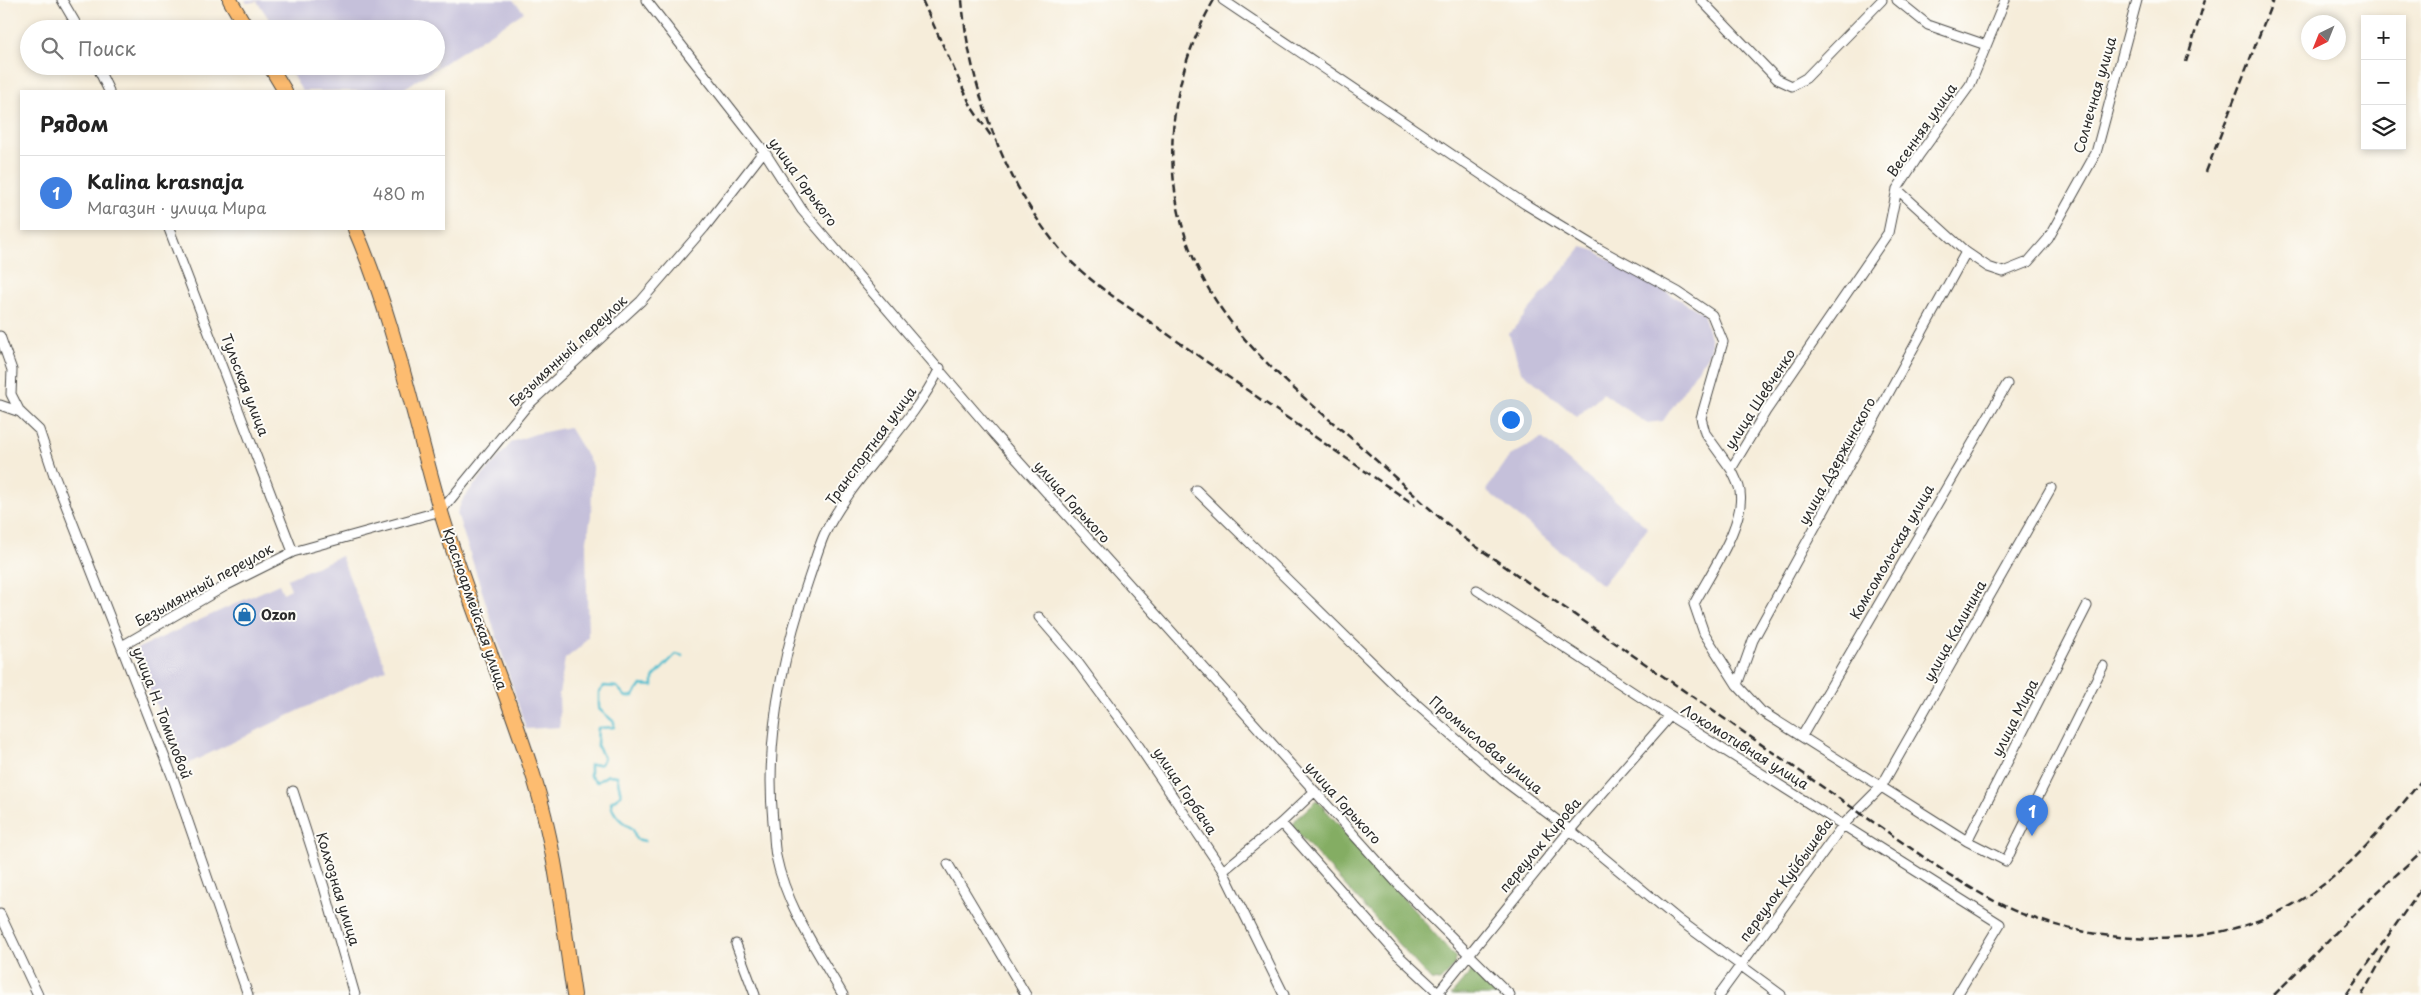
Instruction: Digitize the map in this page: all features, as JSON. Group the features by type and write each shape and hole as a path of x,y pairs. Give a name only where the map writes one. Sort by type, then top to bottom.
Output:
{"main road":[{"path":"230,0 242,20"},
{"path":"275,75 284,90"},
{"name":"Красноармейская улица","path":"355,230 368,257 398,348 441,511 535,779 550,845 574,995"}],"street":[{"path":"62,0 74,20"},
{"name":"улица Горького","path":"646,0 764,151 802,210 940,368 1001,442 1398,884 1510,995"},
{"path":"1223,0 1525,204 1599,249 1678,292 1712,315 1723,342 1701,418 1705,433 1731,469"},
{"path":"1701,0 1777,79 1792,86 1806,78 1882,0"},
{"path":"1897,0 1928,25 1986,45"},
{"name":"Весенняя улица","path":"1966,252 1897,189 1919,155 1970,85 2005,0"},
{"name":"Солнечная улица","path":"1966,252 1988,267 2004,272 2028,262 2048,239 2096,153 2136,0"},
{"path":"101,75 109,90"},
{"name":"Безымянный переулок","path":"122,646 227,585 293,552 441,511 526,407 641,301 704,228 764,151"},
{"name":"улица Шевченко","path":"1897,189 1888,233 1766,411 1731,469 1740,488 1740,512 1729,539 1694,604 1704,633 1737,685 1761,711 1967,841 2006,862 2103,666"},
{"name":"Тульская улица","path":"169,230 293,552"},
{"name":"улица Дзержинского","path":"1737,685 1754,640 1966,252"},
{"name":"улица Н. Томиловой","path":"0,336 12,370 11,394 20,412 39,430 54,475 174,781 248,995"},
{"name":"Транспортная улица","path":"843,995 800,922 776,857 770,798 773,735 778,695 791,633 824,535 854,488 929,390 940,368"},
{"name":"Комсомольская улица","path":"1802,736 2007,384"},
{"path":"0,405 20,412"},
{"name":"улица Калинина","path":"1881,787 2051,488"},
{"name":"Промысловая улица","path":"1196,490 1399,689 1503,780 1570,830 1679,920 1780,995"},
{"name":"Локомотивная улица","path":"1478,590 1670,716 2000,924 1957,995"},
{"name":"улица Мира","path":"1967,841 2087,606"},
{"name":"улица Горбача","path":"1039,617 1076,660 1127,730 1223,871 1284,995"},
{"name":"переулок Кирова","path":"1438,994 1570,830 1670,716"},
{"name":"переулок Куйбышева","path":"1719,995 1843,825 1881,787"},
{"name":"Колхозная улица","path":"293,791 324,887 355,995"},
{"path":"1223,871 1281,823 1315,791"},
{"path":"1281,823 1398,955 1438,994"},
{"path":"948,864 1026,995"},
{"path":"0,914 38,995"},
{"path":"736,944 755,995"}],"shaded area":[{"path":"245,0 513,0 524,12 445,62 445,20 270,20 257,1 247,3"},
{"path":"292,75 425,75 402,90 301,90"},
{"path":"1582,247 1593,250 1703,313 1711,341 1711,350 1663,421 1646,423 1603,393 1577,417 1521,371 1509,334"},
{"path":"569,427 593,466 591,516 586,546 588,637 579,648 565,659 559,694 560,727 526,729 457,513 462,501 470,490 512,442 535,434"},
{"path":"1542,438 1648,528 1602,585 1486,490 1510,456"},
{"path":"341,556 386,669 181,767 134,650 279,584 283,593 291,589 287,579"}],"green space":[{"path":"1317,800 1456,958 1455,966 1440,981 1431,980 1292,827 1296,819"},
{"path":"1474,968 1500,995 1451,995"}],"waterway":[{"path":"645,841 636,839 633,829 613,811 611,802 621,795 617,776 608,775 597,782 590,776 590,765 601,764 604,758 597,745 598,728 614,727 614,722 599,709 599,692 604,686 617,687 626,697 633,696 641,685 653,686 653,678 676,654 683,656"}],"railway":[{"path":"922,0 972,108 991,136"},
{"path":"962,0 973,67 982,102 994,135 1008,168 1025,200 1044,229 1065,255 1089,278 1117,299 1415,505"},
{"path":"1214,0 1194,40 1181,81 1174,124 1173,166 1178,208 1190,249 1209,289 1247,342 1290,385 1464,538 1948,874 2005,906 2025,915 2061,926 2099,934 2136,938 2174,938 2212,934 2248,924 2283,910 2316,890 2359,853 2421,781"},
{"path":"2186,62 2205,0"},
{"path":"2206,172 2273,0"},
{"path":"2274,995 2357,911 2421,852"},
{"path":"2346,995 2421,889"},
{"path":"2362,995 2389,946"}],"place":[{"name":"Ozon","path":"245,615"},
{"name":"Kalina krasnaja","path":"2032,836"}]}
